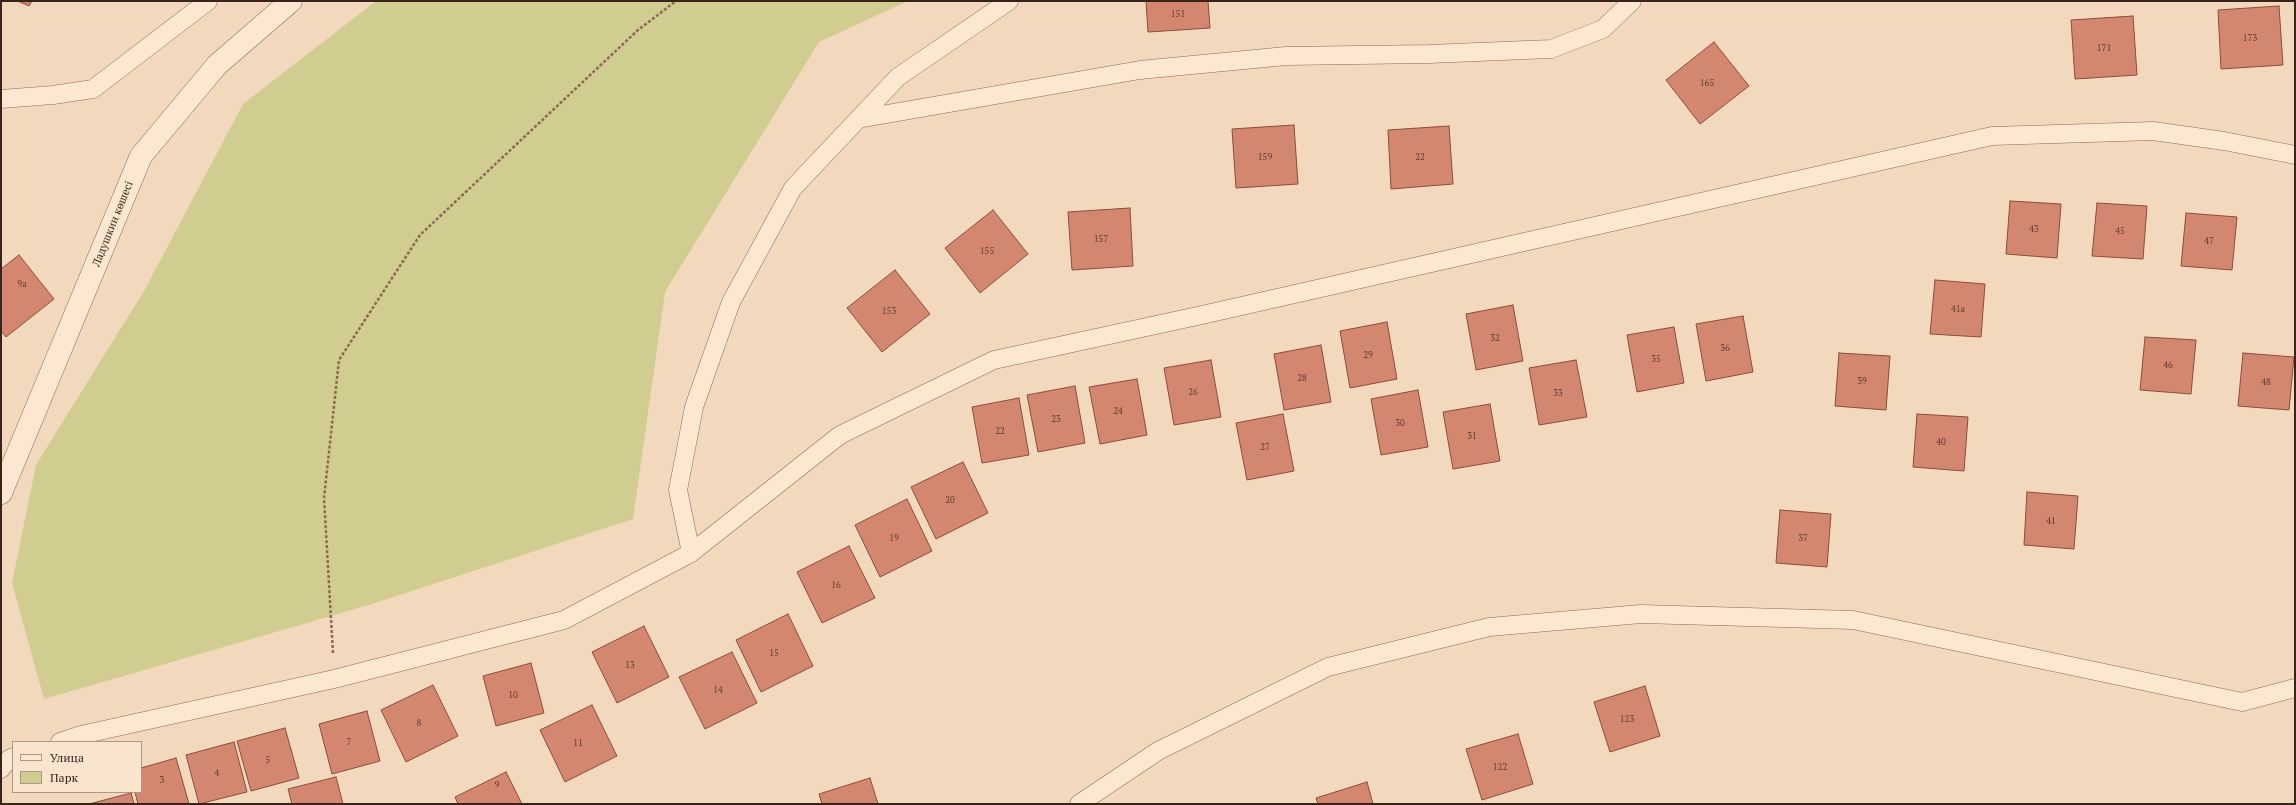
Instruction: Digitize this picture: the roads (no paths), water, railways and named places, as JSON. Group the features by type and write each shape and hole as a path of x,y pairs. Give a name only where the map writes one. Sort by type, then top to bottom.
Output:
{"street":[{"name":"Ладушкин көшесі","path":"1,493 140,156 217,65 291,1"}],"lane":[{"path":"1,99 53,95 93,89 208,1"},
{"path":"691,553 678,490 694,407 731,302 793,188 898,77 1009,1"},
{"path":"858,120 1140,70 1286,56 1429,54 1551,49 1603,29 1632,1"},
{"path":"63,741 81,735 334,679 564,620 691,553 840,435 994,360 1295,294 1992,136 2153,131 2224,141 2295,155"},
{"path":"1079,804 1158,751 1328,667 1489,627 1641,614 1853,620 2242,702 2295,688"},
{"path":"1,769 9,758 12,757"}]}
